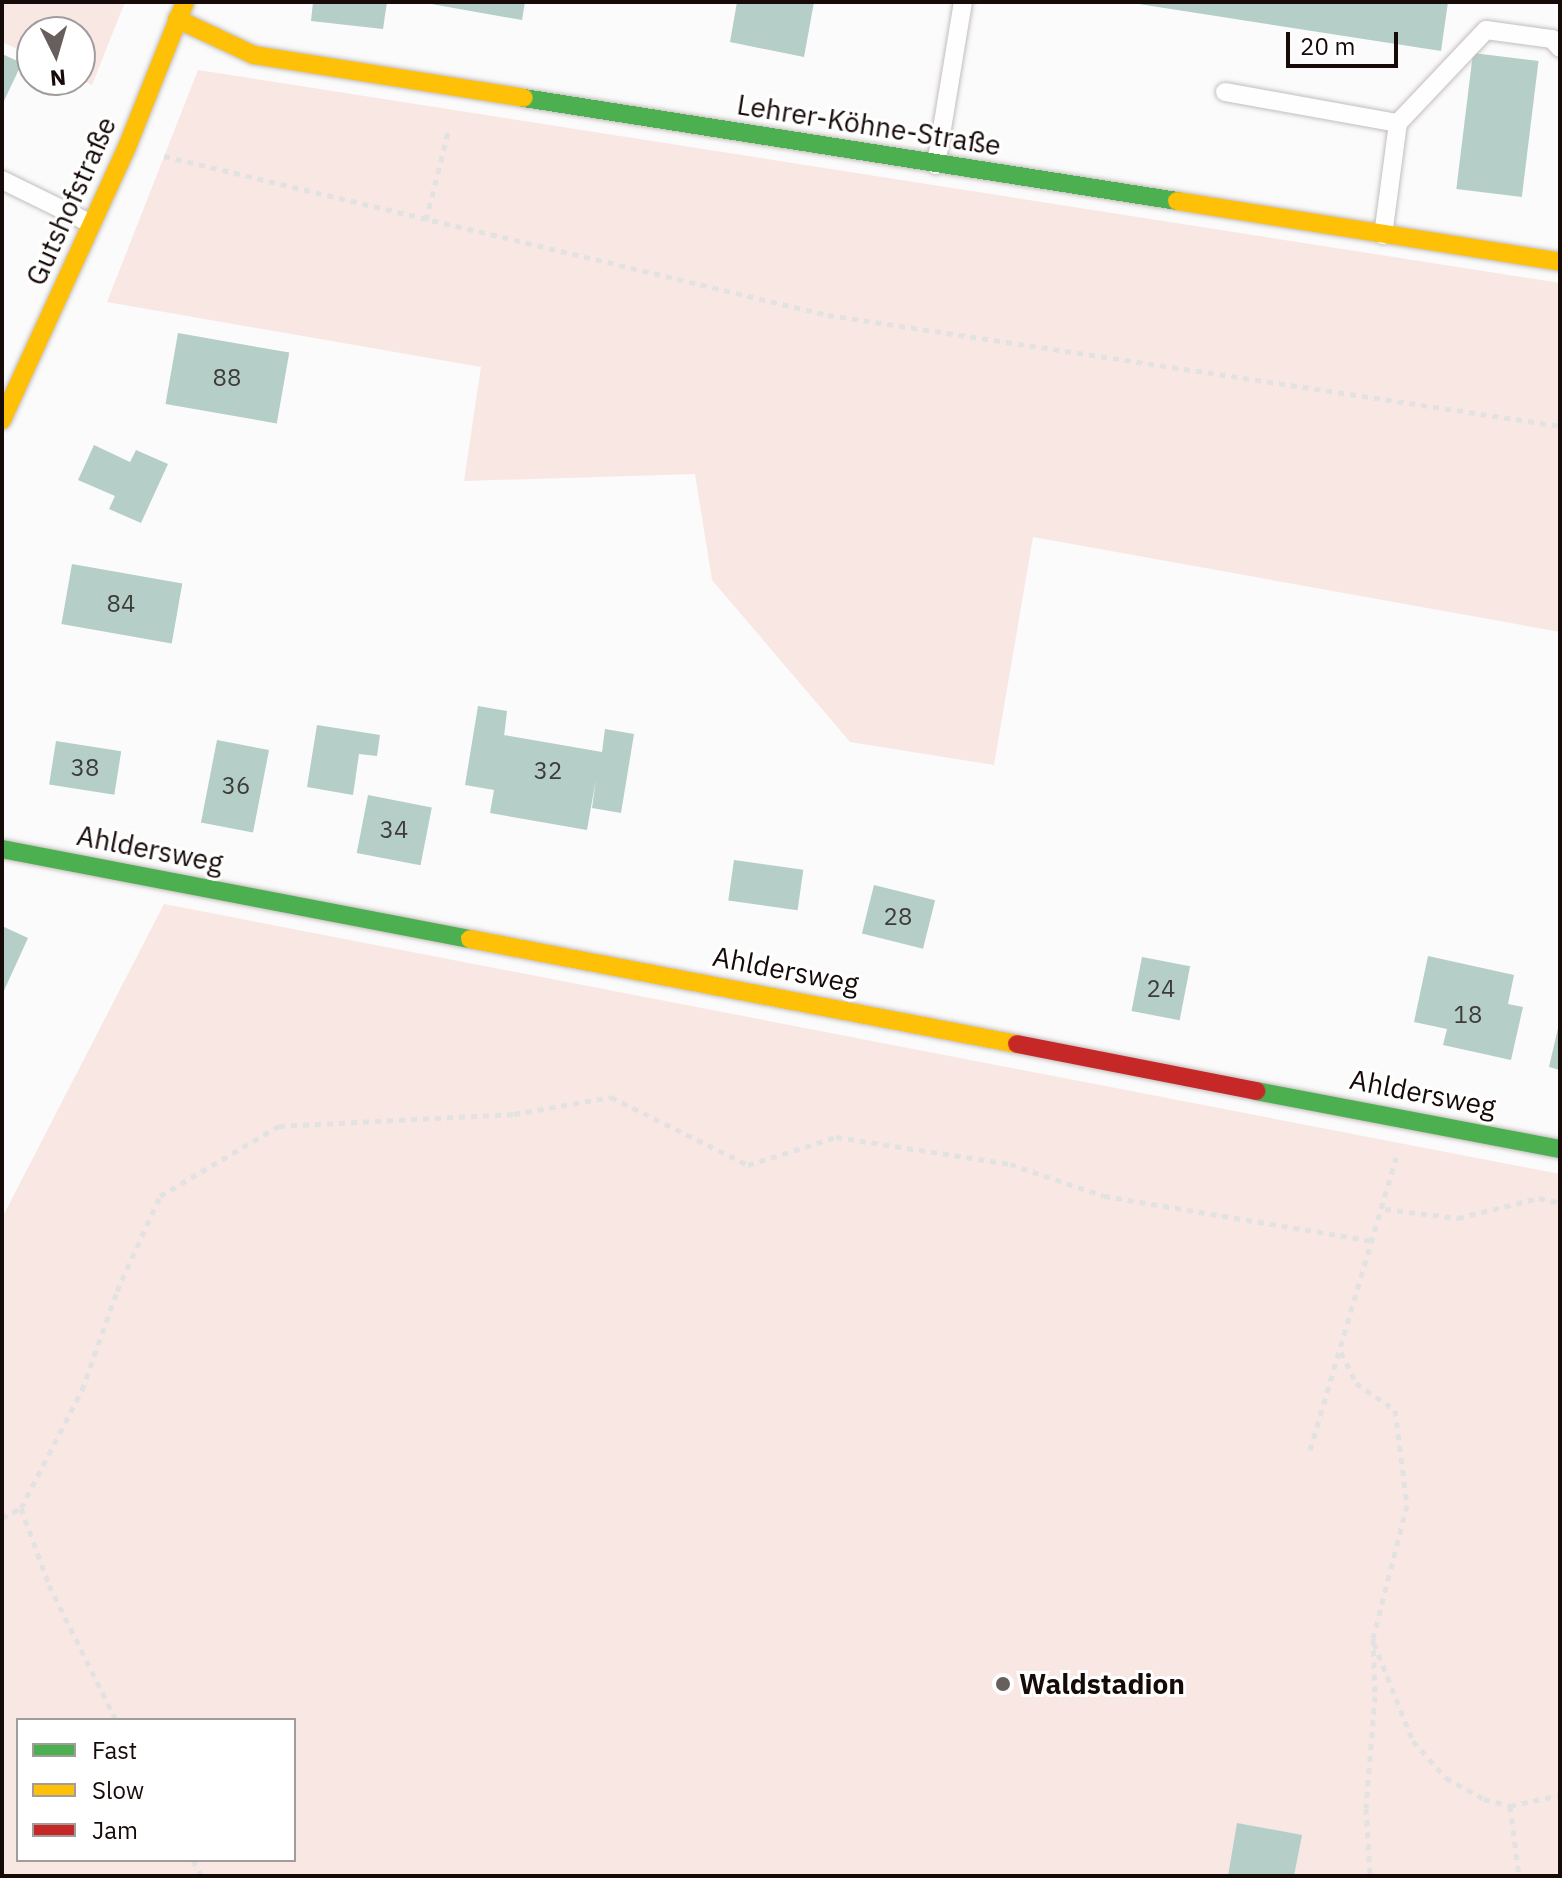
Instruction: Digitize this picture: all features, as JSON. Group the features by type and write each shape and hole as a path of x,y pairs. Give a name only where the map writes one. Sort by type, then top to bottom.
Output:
{"street":[{"name":"Lehrer-Köhne-Straße","path":"181,10 254,55 1560,262"},
{"name":"Gutshofstraße","path":"2,420 127,147 181,10"},
{"name":"Ahldersweg","path":"2,849 1560,1149"}],"lane":[{"path":"936,165 963,2"},
{"path":"1383,235 1398,123 1486,30 1552,39 1560,48"},
{"path":"1225,92 1398,123"},
{"path":"2,180 92,224"}],"path":[{"path":"426,220 458,88"},
{"path":"127,147 828,315 1560,426"},
{"path":"2,1518 21,1508 82,1390 117,1291 160,1196 279,1126 514,1114 611,1097 748,1165 836,1137 1010,1164 1104,1196 1374,1241"},
{"path":"1310,1450 1384,1209 1404,1117"},
{"path":"1384,1209 1458,1218 1539,1198 1560,1203"},
{"path":"1341,1352 1356,1383 1395,1410 1407,1505 1373,1638 1375,1696 1366,1808 1370,1876"},
{"path":"21,1508 49,1585 115,1718"},
{"path":"1373,1638 1413,1741 1446,1778 1484,1799 1510,1806 1560,1795"},
{"path":"1510,1806 1519,1876"}],"shaded area":[{"path":"2,2 125,2 96,75 96,16 16,16 16,49 2,42"},
{"path":"198,70 1560,283 1560,632 1033,537 994,765 850,742 712,580 695,474 464,481 481,367 107,302"},
{"path":"164,904 1560,1174 1560,1876 2,1876 2,1218"}],"building":[{"path":"313,2 387,2 383,29 311,21"},
{"path":"420,2 525,2 522,20"},
{"path":"737,2 814,2 804,57 730,42"},
{"path":"1126,2 1448,2 1441,51"},
{"path":"1473,53 1539,61 1522,197 1456,189"},
{"path":"2,54 16,60 16,76 2,105"},
{"path":"178,333 289,353 277,424 165,404"},
{"path":"94,445 130,462 136,450 168,464 141,523 109,509 115,496 78,480"},
{"path":"72,564 182,583 172,644 61,624"},
{"path":"478,706 507,711 504,735 602,752 605,729 634,734 621,813 592,808 596,779 587,830 490,813 494,790 465,785"},
{"path":"317,725 380,735 377,756 359,754 353,795 307,787"},
{"path":"217,740 269,750 253,833 201,822"},
{"path":"56,741 121,751 114,795 49,784"},
{"path":"368,795 432,807 421,865 357,853"},
{"path":"734,860 803,870 798,910 728,901"},
{"path":"874,885 935,900 923,949 862,934"},
{"path":"2,926 28,938 2,995"},
{"path":"1428,956 1514,975 1508,1004 1523,1007 1511,1060 1443,1045 1447,1029 1414,1022"},
{"path":"1142,957 1190,966 1180,1020 1132,1011"},
{"path":"1560,1024 1560,1070 1549,1067"},
{"path":"1237,1823 1302,1835 1294,1876 1228,1876"}],"traffic: fast":[{"path":"524,98 1177,201"},
{"path":"2,849 470,939"},
{"path":"1256,1091 1560,1149"}],"traffic: slow":[{"path":"2,420 127,147 185,2"},
{"path":"177,19 254,55 524,98"},
{"path":"1177,201 1560,262"},
{"path":"470,939 1017,1044"}],"traffic: jam":[{"path":"1017,1044 1256,1091"}],"place":[{"name":"Waldstadion","path":"1003,1684"}]}
